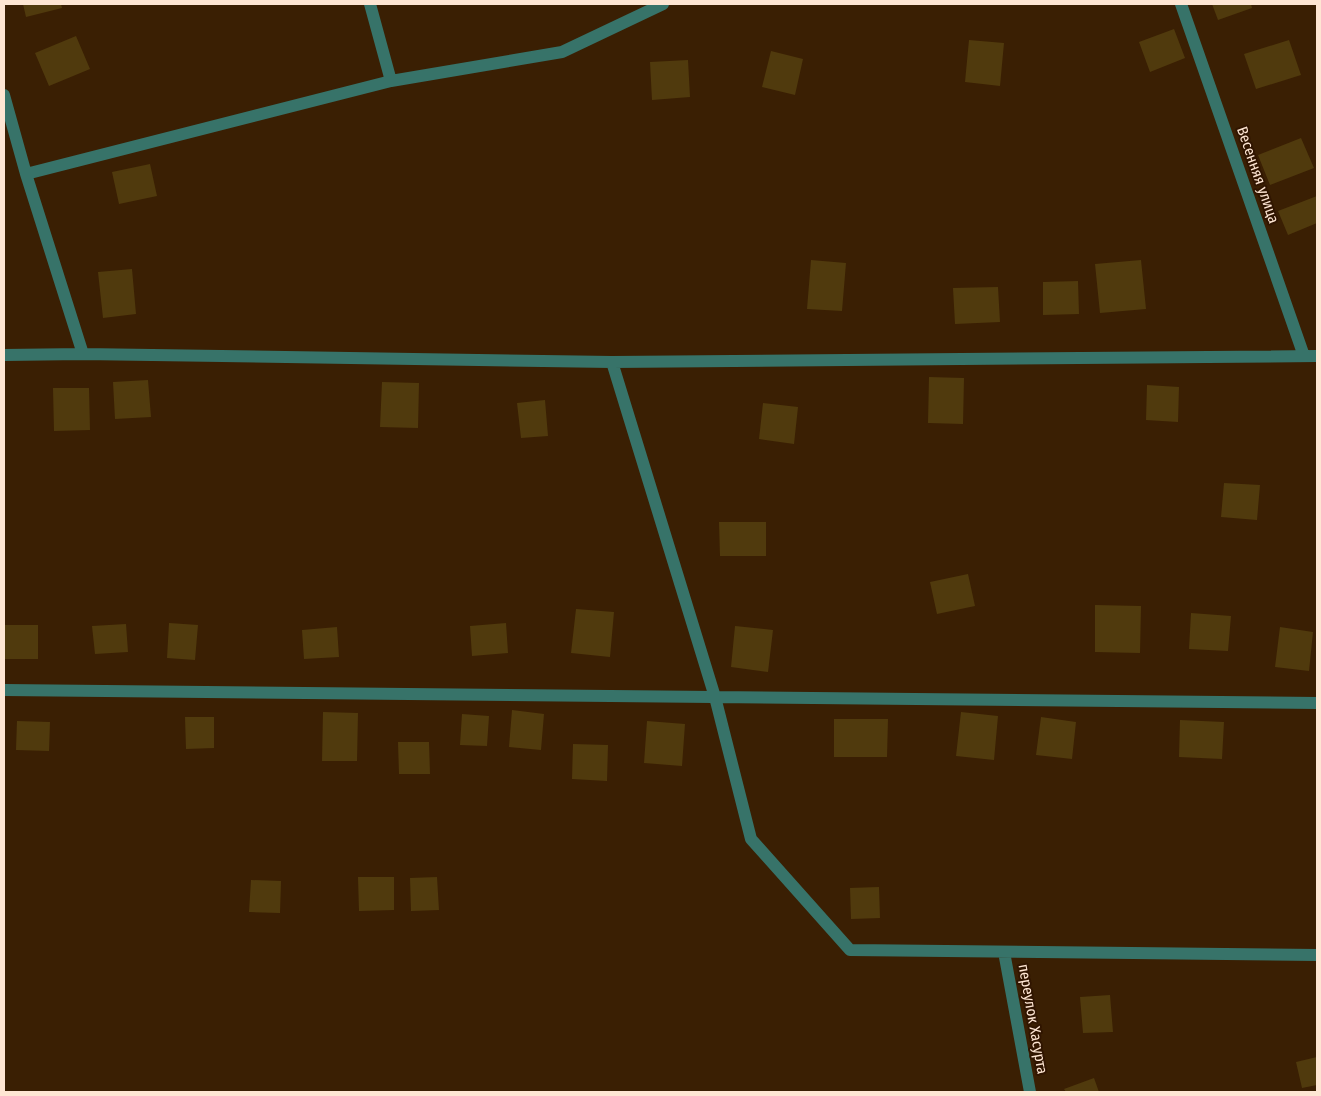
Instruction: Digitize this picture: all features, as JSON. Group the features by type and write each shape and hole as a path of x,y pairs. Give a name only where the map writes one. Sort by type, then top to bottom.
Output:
{"street":[{"path":"370,4 391,81"},
{"path":"26,174 391,81 562,52 663,4"},
{"name":"Весенняя улица","path":"1181,4 1304,356"},
{"path":"4,95 26,174 84,354"},
{"path":"4,355 84,354 612,362 1317,356"},
{"path":"612,362 715,697 751,839 850,950 1317,955"},
{"path":"4,690 1317,703"},
{"name":"переулок Хасурта","path":"1004,952 1030,1092"}],"building":[{"path":"23,4 61,4 62,8 26,17"},
{"path":"1212,4 1251,4 1252,8 1218,20"},
{"path":"1174,29 1185,58 1150,72 1139,42"},
{"path":"76,36 90,69 49,86 35,53"},
{"path":"969,40 1004,43 1000,86 965,82"},
{"path":"1289,40 1301,75 1256,89 1244,54"},
{"path":"771,51 803,59 795,95 762,87"},
{"path":"688,60 690,97 652,100 650,62"},
{"path":"1301,138 1314,168 1270,185 1258,155"},
{"path":"150,164 157,196 119,204 112,172"},
{"path":"1317,196 1317,223 1288,235 1278,211"},
{"path":"811,260 846,263 842,311 807,309"},
{"path":"1141,260 1146,309 1100,313 1095,264"},
{"path":"132,269 136,314 103,318 98,272"},
{"path":"1078,281 1079,314 1043,315 1043,282"},
{"path":"998,287 1000,322 955,324 953,288"},
{"path":"929,377 964,378 963,424 928,423"},
{"path":"148,380 151,417 115,419 113,382"},
{"path":"382,382 419,383 418,428 380,427"},
{"path":"1147,385 1179,387 1178,422 1146,420"},
{"path":"53,388 89,388 90,430 54,431"},
{"path":"545,400 548,436 521,438 517,403"},
{"path":"763,403 798,407 794,444 759,439"},
{"path":"1224,483 1260,485 1257,520 1221,517"},
{"path":"719,522 766,522 766,556 720,556"},
{"path":"968,574 975,606 937,614 930,582"},
{"path":"1095,605 1141,606 1140,653 1095,652"},
{"path":"576,609 614,612 610,657 571,653"},
{"path":"1191,613 1231,616 1228,651 1189,649"},
{"path":"169,623 198,625 195,660 167,658"},
{"path":"506,623 508,653 472,656 470,626"},
{"path":"126,624 128,652 95,654 92,626"},
{"path":"4,625 38,625 38,659 4,659"},
{"path":"735,626 773,630 768,672 731,667"},
{"path":"337,627 339,657 304,659 302,630"},
{"path":"1280,627 1313,632 1309,671 1275,667"},
{"path":"512,710 544,714 541,750 509,747"},
{"path":"323,712 358,713 357,761 322,761"},
{"path":"961,712 998,716 994,760 956,756"},
{"path":"462,714 489,716 487,746 460,745"},
{"path":"185,717 214,717 214,748 186,749"},
{"path":"1041,717 1076,722 1072,759 1036,755"},
{"path":"834,719 888,719 887,757 834,757"},
{"path":"1180,720 1224,722 1222,759 1179,757"},
{"path":"17,721 50,722 49,751 16,750"},
{"path":"647,721 685,724 682,766 644,763"},
{"path":"398,742 429,742 430,774 399,774"},
{"path":"573,744 608,745 607,781 572,779"},
{"path":"358,877 394,877 394,910 359,911"},
{"path":"437,877 439,910 411,911 410,878"},
{"path":"251,880 281,881 280,913 249,912"},
{"path":"879,887 880,918 851,919 850,888"},
{"path":"1110,995 1113,1032 1083,1033 1080,997"},
{"path":"1317,1057 1317,1085 1302,1088 1296,1062"},
{"path":"1094,1078 1099,1092 1066,1092 1064,1089"}]}
